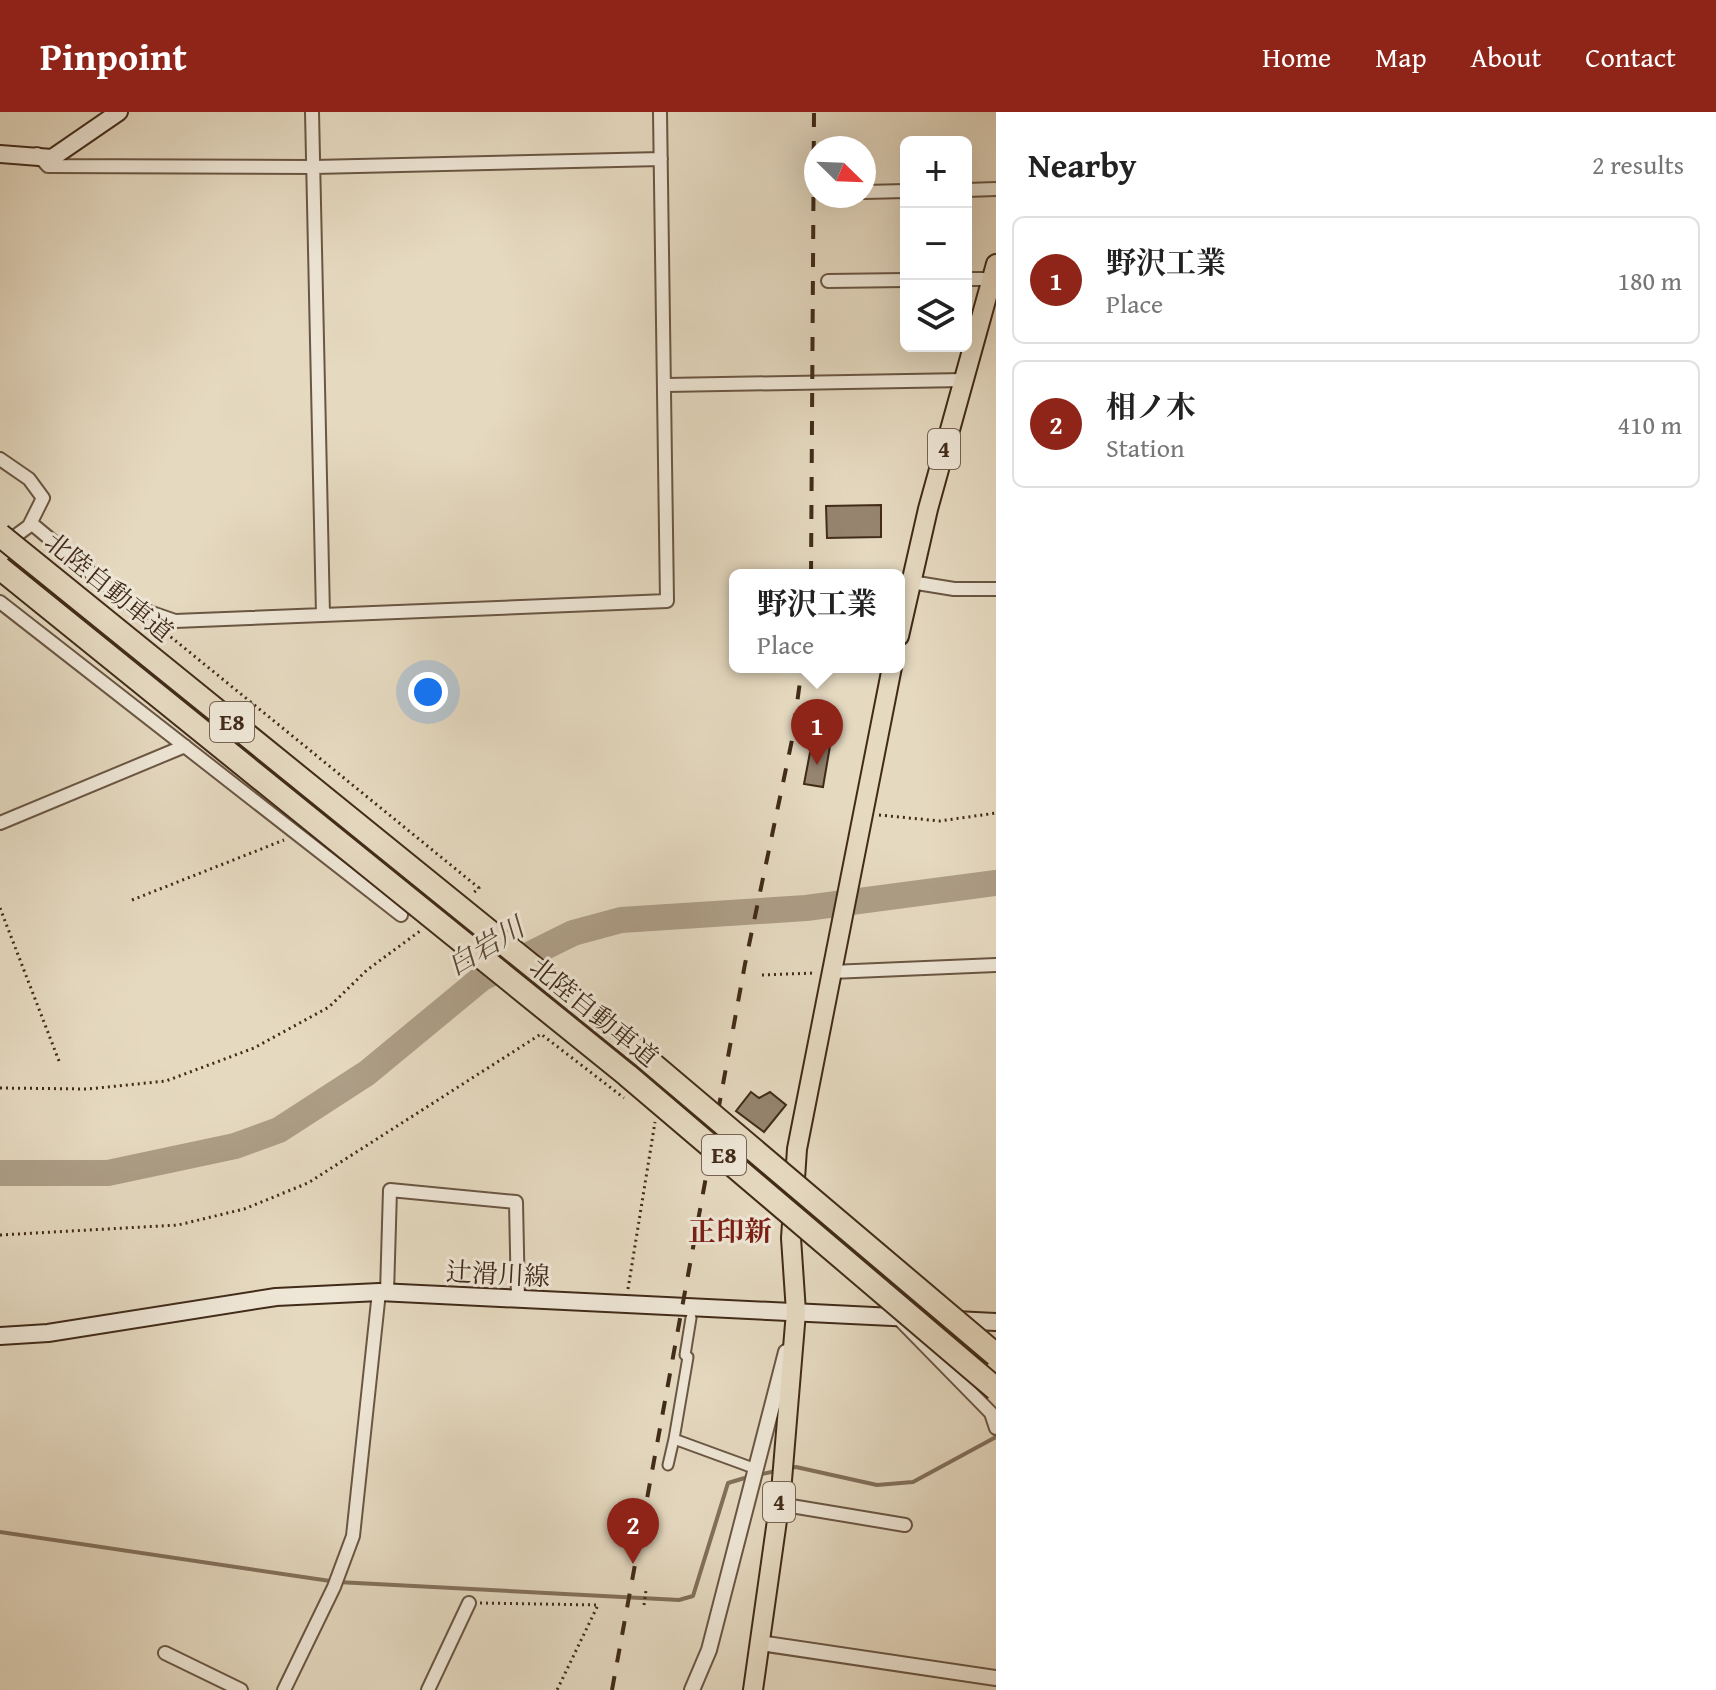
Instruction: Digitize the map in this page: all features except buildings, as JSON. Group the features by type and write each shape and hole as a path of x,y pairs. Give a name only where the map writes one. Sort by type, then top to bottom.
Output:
{"highway":[{"name":"北陸自動車道","path":"0,535 632,1046 996,1355"},
{"name":"北陸自動車道","path":"0,568 627,1075 996,1389"}],"main road":[{"path":"0,154 37,154 52,158 119,112"},
{"name":"4","path":"905,609 994,272"},
{"name":"4","path":"753,1690 779,1504 796,1312 791,1238 797,1149 891,673"},
{"name":"辻滑川線","path":"0,1336 48,1333 276,1297 383,1292 996,1322"}],"street":[{"path":"312,112 323,615"},
{"path":"31,523 129,605 175,621 667,601 660,112"},
{"path":"0,154 0,162"},
{"path":"37,154 48,166 314,167 661,159"},
{"path":"972,190 996,189"},
{"path":"876,192 900,191"},
{"path":"972,278 994,272"},
{"path":"828,281 900,280"},
{"path":"666,385 964,380"},
{"path":"0,459 29,479 43,498 31,523 0,548"},
{"path":"911,582 954,589 996,589"},
{"path":"0,602 401,915"},
{"path":"0,823 185,746"},
{"path":"831,972 996,965"},
{"path":"284,1690 334,1587 353,1536 383,1292 390,1190 516,1202 518,1299"},
{"path":"692,1690 709,1650 796,1312"},
{"path":"668,1465 688,1357 685,1355 691,1318"},
{"path":"898,1318 993,1412 996,1428"},
{"path":"674,1439 756,1469"},
{"path":"779,1504 905,1525"},
{"path":"428,1690 469,1603"},
{"path":"760,1643 996,1678"},
{"path":"165,1653 241,1690"}],"path":[{"path":"160,627 479,888 466,898"},
{"path":"862,817 940,821 996,813"},
{"path":"132,900 298,835"},
{"path":"0,908 59,1061"},
{"path":"0,1088 88,1089 166,1081 254,1048 329,1007 367,970 429,925"},
{"path":"762,975 831,972"},
{"path":"0,1235 178,1225 244,1209 308,1183 541,1034 630,1103"},
{"path":"625,1304 655,1122"},
{"path":"644,1605 646,1590"},
{"path":"469,1603 598,1605 557,1690"}],"waterway":[{"name":"白岩川","path":"0,1173 108,1173 235,1146 279,1130 367,1073 482,978 573,933 621,920 806,908 996,883"},
{"path":"788,1468 796,1467 877,1485 913,1482 996,1437"},
{"path":"757,1475 776,1471"},
{"path":"0,1532 337,1582 679,1600 693,1596 728,1483 748,1477"}],"railway":[{"path":"811,569 814,112"},
{"path":"612,1690 745,964 792,740 801,673"}],"place":[{"name":"野沢工業","path":"817,765"},
{"name":"相ノ木","path":"633,1564"}],"district":[{"name":"正印新","path":"730,1231"}]}
